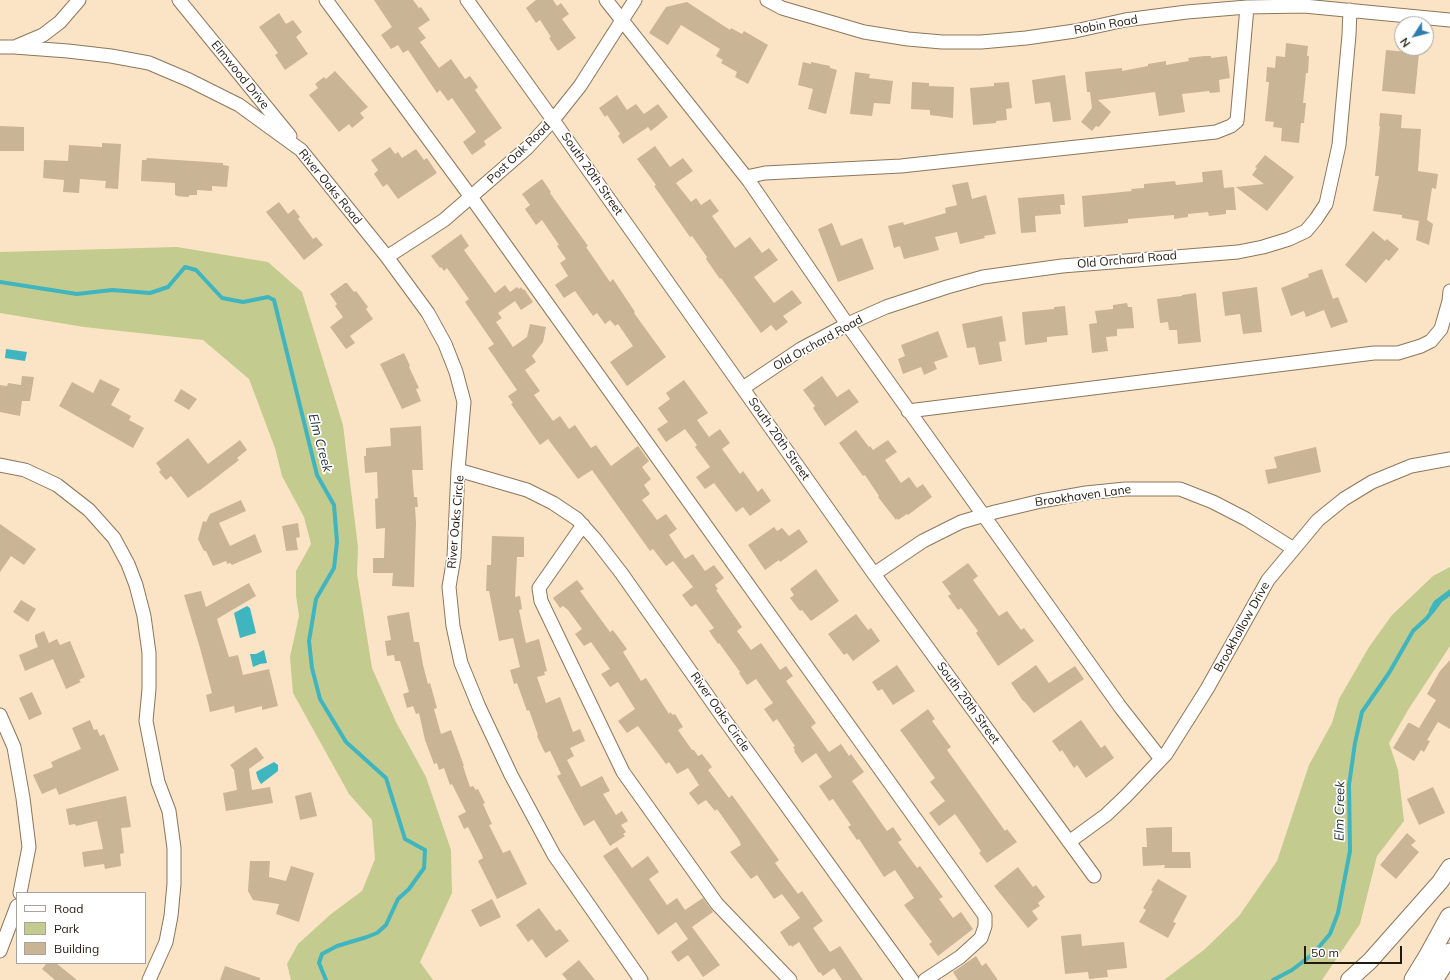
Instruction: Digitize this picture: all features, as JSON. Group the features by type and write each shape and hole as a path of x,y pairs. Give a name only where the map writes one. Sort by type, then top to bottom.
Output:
{"highway":[{"path":"1414,980 1450,917"},
{"path":"1433,980 1450,953"}],"main road":[{"path":"1349,980 1370,961 1440,882 1450,867"}],"street":[{"path":"14,47 49,30 60,22 79,0"},
{"name":"Elmwood Drive","path":"179,0 301,150"},
{"path":"326,0 471,197 985,916 985,926 981,938 960,957 925,980"},
{"name":"South 20th Street","path":"467,0 874,574 1094,876"},
{"path":"606,0 746,177 908,411 1121,708 1161,759"},
{"name":"Post Oak Road","path":"387,257 444,220 527,148 553,120 580,86 635,0"},
{"name":"Robin Road","path":"767,0 782,8 864,32 908,39 942,42 981,42 1026,38 1075,31 1125,20 1187,12 1247,7 1304,6 1450,20"},
{"path":"746,177 765,173 901,166 1216,132 1231,126 1237,121 1247,7"},
{"name":"Old Orchard Road","path":"743,388 801,349 847,324 886,307 983,277 1062,266 1238,252 1263,248 1290,239 1306,231 1326,204 1339,145 1350,10"},
{"name":"River Oaks Road","path":"0,47 111,56 149,63 189,80 239,105 301,150 387,257 428,313 445,344 456,372 464,402 458,470"},
{"path":"908,411 1366,354 1398,353 1421,346 1431,341 1441,329 1449,301 1450,291"},
{"name":"Brookhollow Drive","path":"1069,842 1106,815 1166,754 1207,689 1268,580 1318,520 1344,499 1372,482 1411,466 1450,459"},
{"path":"0,465 25,470 57,485 90,510 114,538 128,564 136,585 144,616 149,653 149,689 146,721 158,782 169,811 174,848 174,884 166,942 149,980"},
{"name":"River Oaks Circle","path":"641,980 554,855 511,775 478,707 461,663 453,626 449,587 454,557 458,470 527,490 553,503 577,519 622,574 724,719 912,980"},
{"name":"Brookhaven Lane","path":"874,574 923,541 961,522 1041,501 1086,493 1125,489 1180,489 1213,502 1246,519 1294,549"},
{"path":"582,525 539,588 541,601 623,772 717,904 790,980"},
{"path":"0,715 14,747 24,798 28,847 20,892"},
{"path":"0,951 16,909"}],"green space":[{"path":"177,247 268,262 302,292 343,425 358,547 357,574 372,668 396,722 426,777 451,850 452,893 420,962 433,980 291,980 287,964 298,944 331,914 362,891 375,859 372,820 349,794 293,693 290,657 299,616 296,595 296,571 311,544 304,517 282,476 275,448 249,379 203,340 84,327 0,313 0,252"},
{"path":"1450,567 1450,646 1408,710 1389,743 1398,770 1404,821 1377,856 1360,924 1322,980 1164,980 1205,949 1239,916 1277,861 1309,765 1332,723 1339,699 1369,647 1392,615 1433,576"}],"water":[{"path":"6,349 27,352 25,361 5,358"},
{"path":"1450,589 1450,596 1442,602 1433,614 1430,614 1429,610 1434,601"},
{"path":"247,606 250,608 256,633 240,638 234,613"},
{"path":"264,650 267,663 253,667 250,654 256,654"},
{"path":"274,762 278,765 278,771 261,784 256,772"}],"building":[{"path":"374,0 413,0 419,8 421,7 430,20 418,28 426,38 420,42 439,68 451,59 465,79 470,76 478,87 475,90 502,128 484,141 486,145 472,155 463,142 476,132 452,98 448,101 440,90 437,93 408,50 403,53 398,45 391,49 381,35 392,27"},
{"path":"536,0 553,0 557,6 561,3 569,14 562,19 576,38 558,51 549,38 551,37 540,20 536,23 526,8"},
{"path":"687,2 730,30 731,28 742,34 744,31 768,45 748,84 735,77 737,72 721,63 723,60 716,56 720,49 681,25 668,45 649,33 666,7"},
{"path":"279,13 286,24 293,20 302,32 296,37 308,54 285,70 275,55 278,53 259,27"},
{"path":"1286,43 1308,46 1308,73 1306,73 1303,103 1306,103 1304,123 1301,123 1299,143 1281,141 1282,128 1273,127 1274,122 1265,121 1269,82 1266,82 1267,67 1275,68 1276,56 1285,57"},
{"path":"1386,50 1394,51 1394,56 1419,56 1415,94 1382,91"},
{"path":"1211,56 1211,58 1227,56 1230,78 1219,80 1220,92 1210,93 1209,91 1182,94 1185,112 1159,116 1155,92 1098,100 1111,112 1099,127 1096,126 1092,131 1081,122 1092,108 1090,92 1087,92 1085,72 1122,68 1122,71 1166,61 1166,65 1189,61 1188,58"},
{"path":"803,62 830,66 830,68 837,70 826,114 808,109 813,89 798,85"},
{"path":"335,71 368,107 360,113 364,118 352,128 349,124 339,132 309,95 318,88 315,84 324,77 326,79"},
{"path":"855,72 870,74 869,78 893,81 890,104 874,103 872,116 850,114"},
{"path":"1065,75 1071,120 1053,122 1050,102 1035,104 1032,80"},
{"path":"912,82 929,83 929,86 954,87 953,118 930,115 930,110 911,109"},
{"path":"1009,82 1012,108 1006,109 1007,120 996,121 996,123 973,125 970,88 994,86 994,83"},
{"path":"617,95 627,110 636,104 644,114 658,104 668,117 651,131 648,127 623,144 618,136 620,134 607,115 605,117 599,108"},
{"path":"1380,113 1402,115 1401,128 1421,129 1418,171 1438,174 1436,189 1432,188 1427,220 1433,224 1429,245 1416,240 1419,221 1402,218 1402,215 1373,211 1379,176 1375,176"},
{"path":"0,126 24,127 24,151 0,151"},
{"path":"102,143 121,144 118,189 105,188 106,181 80,179 79,193 63,192 64,180 43,178 44,160 68,161 69,145 102,147"},
{"path":"655,146 670,167 683,158 693,171 676,183 691,202 696,198 701,205 710,199 719,211 712,216 735,248 750,237 762,253 769,248 778,260 754,277 774,303 792,290 802,303 783,316 788,322 776,331 771,325 761,333 721,278 720,279 706,259 707,257 692,236 690,237 654,186 656,185 637,159"},
{"path":"390,147 395,154 398,152 402,158 416,149 424,160 427,158 437,173 398,199 387,184 383,187 374,174 378,170 371,160"},
{"path":"1265,155 1294,177 1267,211 1236,187 1264,184 1252,175 1257,168 1255,167"},
{"path":"147,158 223,163 223,165 229,166 227,187 212,186 212,191 197,190 197,195 190,195 188,197 176,196 175,183 141,181 142,160 146,160"},
{"path":"1222,170 1224,188 1234,187 1236,210 1226,210 1226,214 1209,216 1208,212 1188,214 1188,217 1174,219 1174,215 1128,219 1128,223 1084,227 1082,196 1132,191 1131,189 1144,188 1144,184 1175,181 1176,185 1203,182 1202,172"},
{"path":"542,179 551,192 550,193 588,246 586,247 610,282 613,279 635,312 634,313 666,357 627,386 610,362 633,346 618,324 615,326 610,320 605,324 597,313 593,316 575,291 564,298 555,285 568,276 560,263 566,259 557,246 559,245 542,220 536,225 525,209 530,205 522,194"},
{"path":"968,182 972,199 986,195 996,234 984,236 985,238 960,244 957,232 935,237 939,250 904,259 900,246 894,248 888,226 903,222 904,225 946,213 945,208 957,205 952,185"},
{"path":"1064,194 1065,205 1060,205 1061,214 1035,216 1036,232 1021,233 1018,198"},
{"path":"279,202 288,214 294,209 300,217 298,219 313,239 316,237 323,245 304,260 266,212"},
{"path":"832,223 841,246 862,238 874,269 838,282 818,229"},
{"path":"1373,231 1385,241 1387,239 1399,249 1389,261 1386,259 1366,283 1345,265"},
{"path":"461,234 469,246 464,250 495,293 505,285 510,292 517,287 519,289 521,287 533,302 521,310 515,301 498,313 502,318 496,322 513,347 527,337 530,324 546,327 543,342 532,356 536,362 525,370 540,391 534,395 553,421 560,416 569,429 575,425 591,448 596,445 611,466 638,446 649,461 642,467 651,479 644,485 650,494 642,500 657,520 666,514 677,529 669,535 685,559 693,554 705,571 714,565 724,578 715,585 718,589 716,590 742,627 737,631 751,650 761,643 780,670 786,666 793,676 786,681 816,723 811,727 829,752 841,744 849,756 851,754 864,772 852,781 887,831 893,827 902,840 898,842 917,868 920,866 943,897 939,899 953,918 961,912 973,929 938,956 929,944 932,942 904,905 914,898 895,870 884,877 859,839 857,840 848,827 851,825 833,799 829,801 819,786 832,777 816,753 802,763 794,751 795,750 793,747 795,746 777,719 773,722 764,709 773,703 756,679 747,685 739,673 740,672 709,631 714,628 696,604 691,607 682,595 693,587 673,561 666,566 653,549 650,551 592,470 578,479 548,439 540,445 511,404 513,403 508,396 517,390 488,348 494,344 465,302 469,299 447,268 444,271 441,267 440,268 431,256"},
{"path":"1322,269 1333,299 1338,297 1348,322 1331,328 1324,310 1306,317 1304,311 1291,316 1281,288 1309,277 1308,274"},
{"path":"347,283 354,292 356,291 368,307 366,309 373,319 350,336 355,343 346,349 330,327 343,317 335,306 337,304 330,294"},
{"path":"1257,287 1262,332 1243,334 1240,314 1225,316 1222,292"},
{"path":"1196,293 1201,342 1178,344 1177,330 1169,330 1168,322 1160,323 1157,299"},
{"path":"1127,303 1128,307 1132,307 1134,328 1117,329 1117,336 1106,337 1108,351 1092,353 1089,324 1097,323 1095,311 1113,309 1113,305"},
{"path":"1065,306 1068,335 1047,337 1047,342 1025,345 1022,312 1054,309 1054,307"},
{"path":"1002,316 1006,341 999,342 1002,361 979,365 975,347 967,348 962,324"},
{"path":"938,331 948,357 934,362 937,369 924,375 921,367 903,374 898,359 905,356 901,345"},
{"path":"404,353 419,388 416,389 421,401 402,409 380,364"},
{"path":"22,376 34,377 30,401 22,401 20,416 0,412 0,385 7,386 8,383 21,385"},
{"path":"822,376 837,397 849,389 859,402 825,426 813,408 815,406 803,390"},
{"path":"100,379 120,389 111,405 131,416 129,420 144,428 133,448 59,406 72,382 93,393"},
{"path":"684,380 708,413 697,420 709,437 720,429 730,443 722,449 740,474 743,471 758,492 762,488 771,501 750,516 743,507 736,512 714,483 705,489 696,477 710,467 695,447 697,445 685,429 666,442 657,429 668,422 658,408 670,399 666,393"},
{"path":"181,389 197,399 189,410 174,401"},
{"path":"421,426 423,470 412,470 414,497 417,497 418,507 415,507 414,587 392,586 393,573 373,573 373,558 384,558 385,528 376,529 375,499 378,498 377,472 365,473 364,456 366,456 366,448 391,446 390,428"},
{"path":"856,430 873,450 888,440 897,452 885,460 901,483 909,477 917,488 923,484 932,497 908,515 907,514 898,520 897,518 896,520 878,497 879,496 865,475 863,476 839,443"},
{"path":"188,438 208,464 240,440 247,450 237,458 239,460 188,498 171,476 166,480 159,472 161,470 156,463"},
{"path":"1316,447 1321,472 1268,484 1265,470 1277,468 1274,457"},
{"path":"241,500 246,511 219,523 230,546 255,534 262,552 232,565 230,563 227,564 226,561 213,566 198,539 203,521 206,522 210,514"},
{"path":"298,523 300,537 296,538 298,550 286,551 282,526"},
{"path":"0,524 36,549 24,565 11,556 0,572"},
{"path":"774,527 777,531 782,528 789,536 799,529 808,542 780,562 779,560 765,570 748,545"},
{"path":"492,536 524,537 524,557 517,557 515,597 520,596 522,609 519,610 526,643 539,639 547,671 544,672 545,675 537,677 546,703 560,697 573,732 580,729 585,741 570,748 574,756 567,760 581,787 602,776 610,791 603,794 616,815 622,811 628,821 621,825 626,832 623,834 625,836 610,846 594,820 584,826 557,776 561,774 550,751 545,753 537,736 538,735 529,710 527,711 517,683 514,684 510,670 520,667 513,638 499,641 489,591 486,591 487,565 491,565"},
{"path":"968,563 978,576 973,580 999,616 1007,611 1021,630 1024,628 1034,641 998,666 976,633 978,631 961,608 958,610 948,596 951,594 942,582"},
{"path":"816,569 839,601 811,621 802,610 800,611 790,598 794,595 790,589"},
{"path":"577,580 584,589 580,591 610,632 613,630 627,649 623,652 641,681 646,678 669,714 670,712 673,715 675,714 683,727 678,730 692,750 694,750 698,756 702,754 712,767 708,770 729,798 732,795 779,860 775,863 798,894 802,891 823,921 813,928 830,952 840,946 863,980 842,980 834,968 823,976 820,972 819,973 799,942 792,947 791,945 789,946 780,932 800,918 782,894 774,899 757,875 751,879 730,852 741,845 739,840 717,809 715,811 706,800 698,805 689,793 699,785 688,768 677,774 669,762 666,764 638,726 627,733 618,721 635,709 618,682 610,687 601,674 610,669 591,642 584,646 575,634 582,629 568,610 563,606 560,608 553,598"},
{"path":"249,583 256,596 217,619 229,657 238,655 243,675 269,669 278,706 262,710 262,706 235,713 234,706 210,712 206,695 212,693 184,595 201,591 206,607"},
{"path":"21,600 36,609 28,622 13,612"},
{"path":"409,612 414,642 419,642 428,684 430,683 437,708 434,709 441,734 451,730 470,787 473,786 476,790 478,789 485,803 483,804 492,824 489,825 503,853 510,850 527,884 497,899 478,861 483,858 482,855 468,827 464,829 458,816 466,812 452,784 450,785 444,768 439,770 437,763 434,764 425,740 419,713 416,714 413,706 407,708 403,694 409,692 400,661 395,661 394,655 387,656 385,641 391,640 387,616"},
{"path":"856,614 868,630 871,628 880,641 853,661 847,653 844,655 828,634"},
{"path":"44,631 49,643 57,639 60,645 70,641 85,677 79,680 81,682 66,689 53,659 25,671 19,655 38,647 35,635"},
{"path":"1450,660 1450,729 1438,722 1427,740 1430,741 1424,752 1421,750 1414,761 1393,748 1408,723 1419,728 1436,700 1427,694 1440,671"},
{"path":"897,665 915,691 893,705 882,689 878,691 872,682"},
{"path":"1036,665 1049,683 1075,666 1084,679 1034,713 1023,701 1011,683"},
{"path":"32,692 42,714 29,720 19,698"},
{"path":"928,709 935,719 932,721 951,747 947,750 1005,831 1007,829 1017,842 987,863 979,853 981,851 955,814 939,826 929,813 945,801 930,782 935,778 900,730"},
{"path":"90,720 94,730 97,729 100,736 104,734 119,770 59,795 56,788 42,794 33,775 53,767 51,762 81,749 72,728"},
{"path":"1081,720 1101,748 1105,745 1114,758 1086,778 1077,765 1074,768 1062,750 1060,752 1052,741"},
{"path":"256,747 264,758 249,769 252,790 270,787 273,803 226,811 223,793 237,790 234,770 230,765"},
{"path":"1433,787 1445,813 1419,825 1407,799"},
{"path":"311,792 317,816 300,820 295,796"},
{"path":"126,796 131,827 121,828 124,853 120,854 121,866 105,869 104,864 84,867 82,852 103,849 97,821 76,826 75,824 69,825 66,809"},
{"path":"1172,827 1172,852 1190,852 1191,868 1164,868 1165,865 1143,866 1142,847 1147,847 1146,828"},
{"path":"1407,833 1416,841 1411,845 1419,852 1396,879 1380,865"},
{"path":"617,847 632,868 648,856 659,872 649,879 667,905 677,898 685,910 703,898 713,912 692,927 720,965 703,977 688,955 678,962 671,952 688,939 676,922 658,935 603,856"},
{"path":"250,861 270,861 269,877 286,881 291,866 314,873 299,922 276,914 279,904 253,900 248,891"},
{"path":"1018,867 1033,887 1036,885 1045,897 1038,903 1040,906 1032,911 1038,919 1028,928 994,886"},
{"path":"1158,879 1187,896 1173,922 1176,923 1168,938 1139,922 1146,910 1143,908"},
{"path":"492,899 501,917 480,927 471,910"},
{"path":"539,908 556,931 560,929 569,941 546,958 532,939 528,942 516,925"},
{"path":"1081,934 1082,946 1124,942 1127,968 1107,970 1108,977 1089,979 1088,972 1065,974 1061,936"},
{"path":"976,956 982,966 986,963 998,980 958,980 953,972"},
{"path":"579,960 595,980 567,980 562,974"},
{"path":"46,964 57,964 77,980 55,980 42,969"},
{"path":"225,966 260,978 260,980 220,980"}],"waterway":[{"name":"Elm Creek","path":"0,282 77,294 112,290 150,293 168,287 185,267 196,270 222,298 243,302 268,297 274,300 317,475 334,505 337,542 334,568 316,599 309,641 312,668 320,699 346,742 386,778 405,839 425,850 424,868 409,889 398,899 386,925 377,933 337,946 322,954 319,963 326,980"},
{"name":"Elm Creek","path":"1273,980 1292,970 1313,954 1330,934 1338,913 1350,851 1349,785 1355,743 1362,712 1389,673 1413,631 1433,610"}]}
